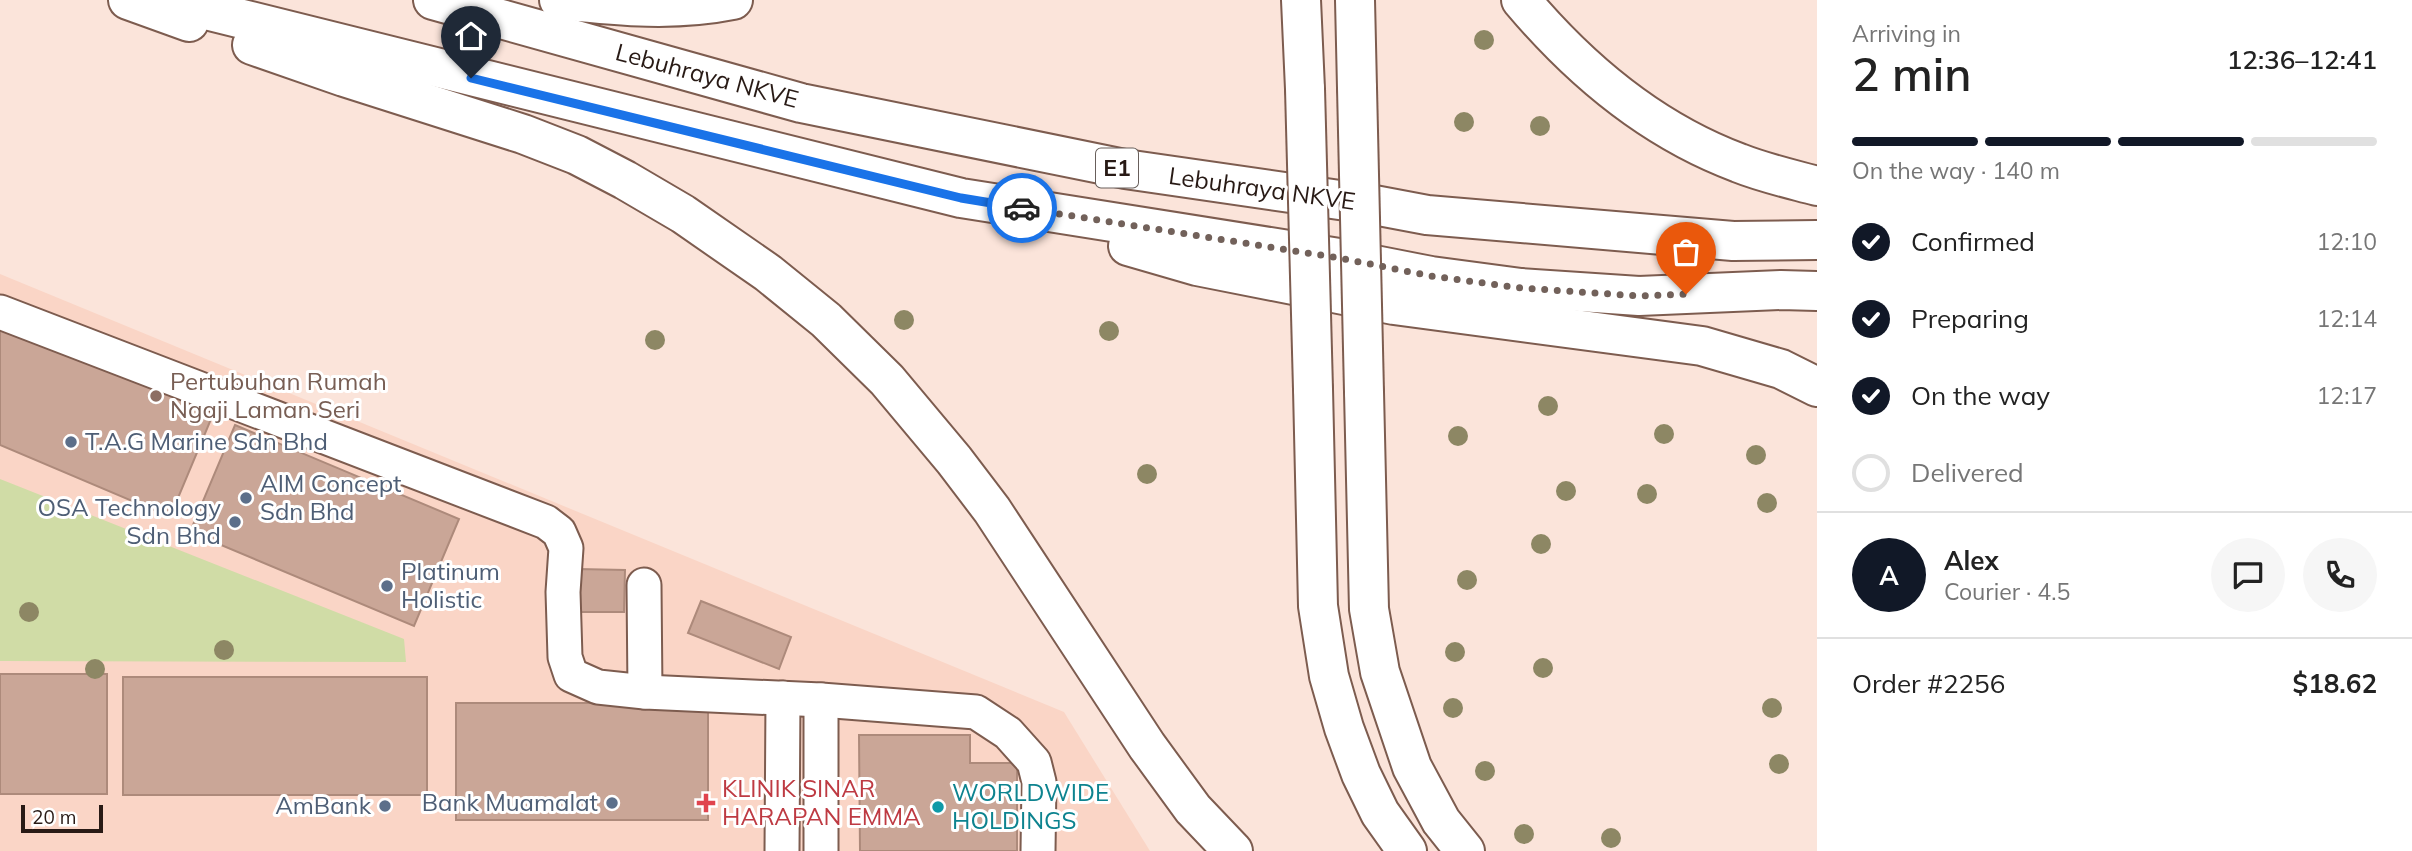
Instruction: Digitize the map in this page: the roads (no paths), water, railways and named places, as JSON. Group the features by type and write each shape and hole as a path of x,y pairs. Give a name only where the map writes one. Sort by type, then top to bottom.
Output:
{"highway":[{"path":"128,0 344,77 523,134 577,155 683,214 768,272 827,320 887,380 954,460 992,510 1147,746 1193,809 1233,851"},
{"name":"E1","path":"166,0 961,198 1339,258 1431,276 1521,288 1639,296 1817,291"},
{"name":"Lebuhraya NKVE","path":"433,0 802,103 1125,169 1427,215 1733,241 1817,240"},
{"path":"559,0 634,8 706,5 733,0"},
{"path":"1301,0 1318,606 1329,676 1344,728 1361,774 1380,813 1407,851"},
{"path":"1355,0 1369,609 1380,672 1412,767 1441,821 1465,851"},
{"path":"1521,0 1584,66 1636,107 1681,136 1738,163 1817,186"},
{"path":"961,198 1197,266 1394,305 1702,346 1781,369 1817,387"}],"street":[{"path":"0,312 546,522 559,532 566,548 563,592 565,657 571,675 597,687 976,712 1008,733 1034,762 1039,782 1038,851"},
{"path":"644,584 645,692"},
{"path":"782,851 783,698"},
{"path":"821,700 821,851"}],"place":[{"name":"Pertubuhan Rumah Ngaji Laman Seri","path":"156,396"},
{"name":"T.A.G Marine Sdn Bhd","path":"71,442"},
{"name":"AIM Concept Sdn Bhd","path":"246,498"},
{"name":"OSA Technology Sdn Bhd","path":"235,522"},
{"name":"Platinum Holistic","path":"387,586"},
{"name":"Bank Muamalat","path":"612,803"},
{"name":"KLINIK SINAR HARAPAN EMMA","path":"706,803"},
{"name":"AmBank","path":"385,806"},
{"name":"WORLDWIDE HOLDINGS","path":"938,807"}]}
